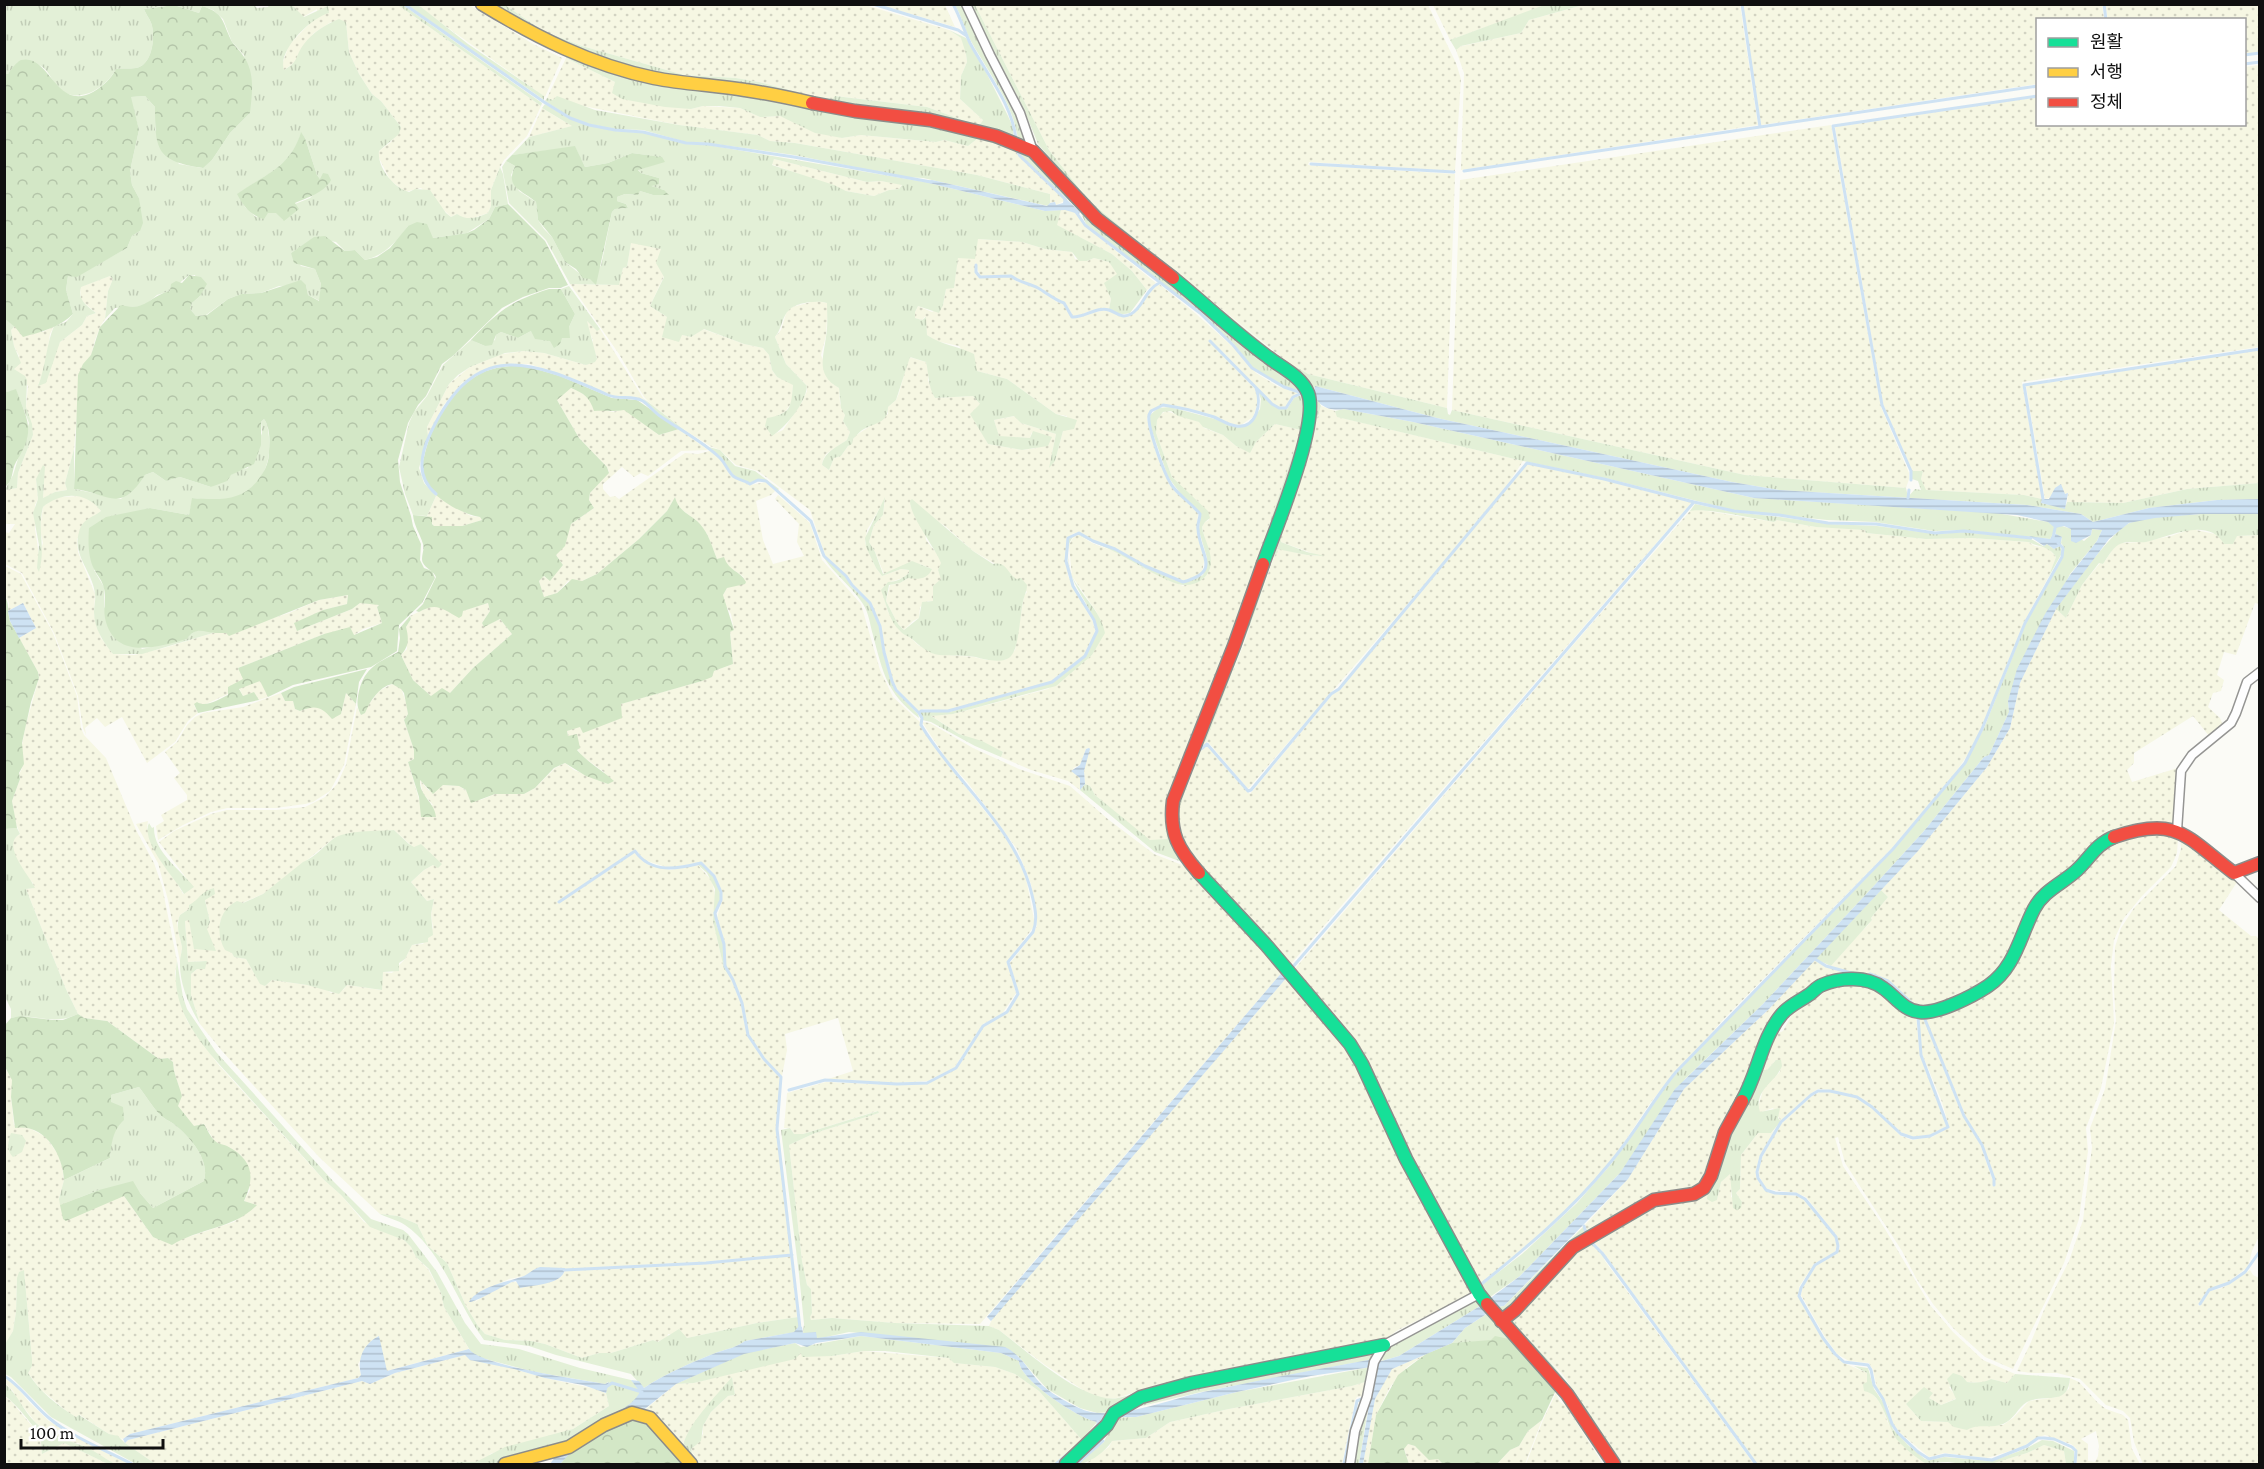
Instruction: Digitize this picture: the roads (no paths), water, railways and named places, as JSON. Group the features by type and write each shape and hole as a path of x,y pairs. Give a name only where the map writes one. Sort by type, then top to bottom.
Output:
{"street":[{"path":"483,4 562,49 645,76 702,86 748,90 855,111 930,120 996,135 1033,150"},
{"path":"966,4 1020,113 1033,150 1097,219 1206,304 1267,357 1298,378 1308,393 1309,424 1305,446 1234,646 1173,801 1172,831 1179,846 1196,868 1255,931 1350,1044 1362,1064 1406,1159 1480,1295 1567,1394 1614,1464"},
{"path":"2177,831 2181,771 2192,755 2231,723 2247,682 2259,672"},
{"path":"1501,1321 1515,1310 1573,1246 1654,1200 1664,1196 1698,1193 1703,1189 1724,1133 1758,1069 1773,1025 1798,1000 1819,986 1828,982 1855,979 1872,981 1915,1013 1942,1008 1989,987 2013,958 2043,894 2071,876 2102,842 2153,828 2169,828 2199,844 2234,873 2259,898"},
{"path":"2234,873 2259,863"},
{"path":"1066,1464 1107,1425 1114,1413 1141,1396 1192,1383 1384,1345 1480,1295"},
{"path":"1350,1464 1355,1431 1367,1398 1374,1362 1384,1345"},
{"path":"505,1464 569,1447 604,1425 632,1413 650,1418 691,1464"}],"water":[{"path":"932,180 1047,206 1055,202 1056,205 1063,203 1064,197 1080,212 1079,214 1065,210 1045,211 925,182"},
{"path":"1315,386 1437,418 1732,482 1779,490 2027,505 2081,514 2093,522 2149,508 2217,500 2259,499 2259,514 2201,514 2155,518 2129,523 2109,539 2056,609 2020,683 2010,728 1987,767 1918,851 1769,1009 1684,1089 1628,1179 1504,1306 1497,1307 1465,1328 1452,1343 1392,1369 1375,1399 1363,1464 1359,1464 1368,1412 1371,1367 1311,1376 1136,1417 1109,1417 1097,1422 1078,1414 1052,1398 1029,1378 1019,1361 1001,1353 861,1336 816,1343 807,1347 795,1343 744,1354 676,1384 636,1416 628,1418 575,1448 560,1464 550,1464 578,1435 632,1402 640,1392 631,1380 639,1381 644,1388 680,1368 745,1341 794,1332 799,1326 802,1327 803,1333 816,1332 817,1338 861,1332 1005,1347 1020,1358 1049,1391 1082,1409 1100,1413 1145,1408 1246,1383 1374,1359 1382,1361 1399,1356 1480,1306 1520,1276 1620,1173 1675,1089 1763,1004 1924,831 1984,757 1989,755 2009,712 2008,701 2017,669 2045,614 2070,575 2097,541 2102,530 2092,529 2091,535 2076,543 2071,541 2071,529 2064,526 2055,528 2048,522 2017,515 1754,498 1413,422 1327,408 1316,398"},
{"path":"2061,484 2065,494 2068,493 2065,509 2041,503 2042,499 2049,499 2055,488"},
{"path":"2054,533 2062,537 2060,546 2054,549 2047,544 2044,546 2029,536 2050,539"},
{"path":"23,603 36,628 19,638 10,621 8,611"},
{"path":"1089,748 1084,771 1085,784 1080,790 1080,778 1071,771 1080,765 1086,749"},
{"path":"1284,970 1288,976 991,1321 987,1317"},
{"path":"540,1267 565,1268 563,1274 554,1281 520,1288 516,1281 469,1302 479,1292 524,1276"},
{"path":"379,1336 387,1371 469,1349 491,1361 510,1366 605,1384 609,1382 606,1393 583,1385 470,1360 465,1355 395,1373 370,1384 362,1381 128,1440 125,1443 123,1439 130,1434 358,1378 361,1375 362,1352 373,1339"}],"waterway":[{"path":"404,4 544,102 570,118 589,125 643,132 686,143 708,144 794,157 931,182"},
{"path":"873,4 958,30 967,36"},
{"path":"953,4 970,43 1004,101 1014,126 1016,139"},
{"path":"1742,4 1760,127 2036,86"},
{"path":"2104,4 2106,18"},
{"path":"2246,55 2260,53"},
{"path":"2246,64 2260,62"},
{"path":"1911,480 1911,471 1882,405 1833,126 2036,96"},
{"path":"1464,171 1760,127"},
{"path":"1016,149 1020,156 1065,199"},
{"path":"1311,164 1454,172"},
{"path":"1076,212 1085,225 1200,313 1233,345 1252,368 1284,387 1302,393"},
{"path":"976,265 976,272 980,277 1011,276 1038,288 1064,303 1072,317 1104,309 1122,316 1128,315 1138,308 1150,290 1159,283"},
{"path":"1210,341 1272,404 1279,408 1286,408 1293,397 1302,393"},
{"path":"2043,499 2024,385 2260,349"},
{"path":"436,494 425,480 423,473 424,449 448,402 467,382 486,370 507,365 553,373 612,396 643,401 660,416 713,452 735,477 750,484 758,480 766,481 811,521 824,556 870,603 880,626 884,652 896,690 919,713 922,718 921,725 935,746 984,806 1013,848 1024,870 1032,895 1035,923 1033,932 1008,962 1018,994 1007,1012 983,1026 956,1068 927,1083 897,1084 825,1080 789,1090"},
{"path":"919,713 921,711 948,711 1052,682 1085,656 1097,631 1094,620 1073,586 1066,561 1068,538 1079,533 1183,582 1202,573 1206,567 1206,561 1199,538 1200,514 1170,482 1161,463 1149,415 1151,411 1163,405 1202,413 1227,424 1243,426 1249,423 1256,414 1258,407 1256,388"},
{"path":"1201,749 1207,744 1248,791 1251,790 1331,694 1339,689 1527,463 1604,479 1694,502"},
{"path":"1908,498 1909,490"},
{"path":"1291,969 1694,502 1734,511 1828,523 1876,524 1935,533 1964,531 2031,538"},
{"path":"2053,538 2055,528"},
{"path":"1479,1286 1531,1243 1579,1198 1618,1153 1676,1072 1893,849 1965,763 1982,729 2025,623 2062,557 2063,548 2058,543"},
{"path":"559,902 635,851 649,863 665,868 701,863 714,876 721,892 721,900 715,913 724,944 725,966 742,1003 748,1035 764,1059 781,1077 777,1129 800,1328"},
{"path":"1815,959 1826,966 1855,974"},
{"path":"1867,976 1870,974 1888,981 1914,1005"},
{"path":"1994,1185 1982,1145 1964,1116 1924,1017 1918,1017 1921,1055 1948,1127 1930,1136 1913,1138 1901,1134 1872,1107 1857,1097 1830,1091 1818,1091 1781,1122 1761,1156 1757,1172 1766,1190 1796,1194 1805,1199 1836,1237 1837,1252 1815,1265 1801,1288 1799,1296 1835,1354 1844,1362 1868,1365 1874,1385 1883,1399 1892,1424 1918,1452 1929,1459 1945,1455 1992,1460 2027,1446 2038,1438 2044,1438 2054,1439 2072,1447 2076,1451 2075,1464"},
{"path":"1584,1226 1586,1233"},
{"path":"1591,1242 1602,1253 1756,1464"},
{"path":"2200,1304 2209,1290 2229,1283 2245,1272 2260,1251"},
{"path":"564,1270 706,1263 792,1255"},
{"path":"4,1376 58,1425 132,1464"},
{"path":"606,1387 612,1383 642,1392"},
{"path":"1344,1464 1357,1401 1364,1398"},
{"path":"1093,1431 1098,1425 1098,1418"},
{"path":"1077,1464 1103,1441"},
{"path":"1056,1464 1070,1452"}]}
